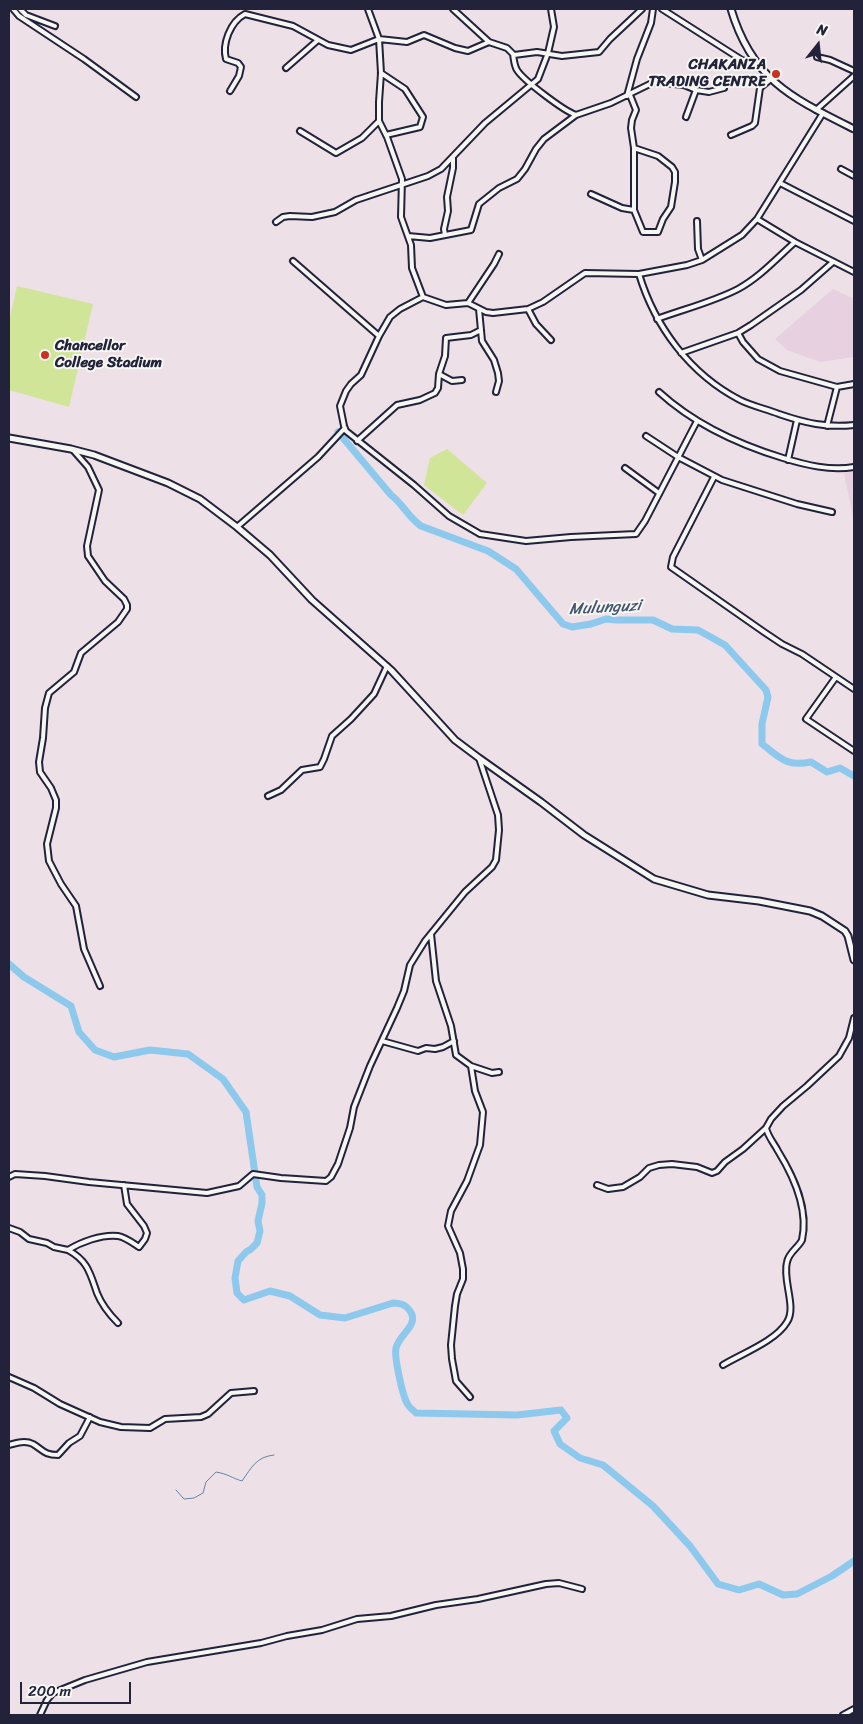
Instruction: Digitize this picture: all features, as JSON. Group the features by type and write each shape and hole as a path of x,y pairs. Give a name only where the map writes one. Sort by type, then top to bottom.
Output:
{"street":[{"path":"13,9 19,16 84,59 136,97"},
{"path":"20,9 31,17 54,26"},
{"path":"368,9 379,39 381,73 379,121 386,134 402,184 400,210 408,236 412,268 423,297"},
{"path":"453,9 489,42 507,48 513,54 514,64 519,73 556,104 576,115"},
{"path":"276,222 283,217 312,217 335,212 356,200 428,176 441,169 485,123 533,84 542,72 554,27 550,9"},
{"path":"513,54 536,52 562,56 599,52 642,9"},
{"path":"634,148 658,156 667,162 675,172 671,207 663,219 658,232 644,232 634,210 634,148 631,128 636,110 628,95 637,59 651,23 653,9"},
{"path":"662,9 742,60 759,66"},
{"path":"731,9 740,35 759,66 771,80 795,98 854,129"},
{"path":"230,91 239,76 241,67 238,63 226,59 224,49 229,32 239,17 245,14 264,20 283,22 318,40 339,48 351,50 379,39 407,42 424,35 455,48 468,50 489,42"},
{"path":"286,68 318,40"},
{"path":"817,57 830,60 854,71"},
{"path":"381,73 406,89 423,117 420,127 386,134"},
{"path":"816,110 854,76"},
{"path":"731,136 755,123 760,88 771,80"},
{"path":"408,236 430,238 471,230 479,204 499,188 517,179 525,169 536,148 544,139 576,115 611,104 654,82 684,85 696,90 713,92 724,88"},
{"path":"686,117 696,90"},
{"path":"697,421 639,530 632,535 526,541 482,535 449,516 414,485 344,429 340,406 347,389 362,374 390,317 395,312 423,297 446,304 468,303 493,313 528,308 543,302 585,273 640,274 687,265 702,260 742,234 757,219 823,113"},
{"path":"300,131 336,153 362,138 379,121"},
{"path":"445,235 444,229 448,211 447,197 454,168 453,157"},
{"path":"841,169 854,176"},
{"path":"780,183 854,221"},
{"path":"591,194 622,208 634,210"},
{"path":"757,219 854,272"},
{"path":"697,221 699,254 702,260"},
{"path":"657,319 722,296 738,288 765,269 796,242"},
{"path":"468,303 499,254"},
{"path":"293,261 379,336"},
{"path":"681,353 738,333 788,300 834,262"},
{"path":"640,274 657,319 681,353 709,379 740,400 797,420 827,426 854,425"},
{"path":"528,308 536,324 551,340"},
{"path":"479,309 484,346 494,360 498,372 499,381 496,392"},
{"path":"357,441 397,405 420,400 435,393 438,388 439,374 445,356 446,338 470,335 481,330"},
{"path":"738,333 750,351 770,367 837,387 854,384"},
{"path":"439,374 452,381 462,380"},
{"path":"827,426 837,387"},
{"path":"659,392 697,421 730,439 788,460 820,467 854,467"},
{"path":"788,460 797,420"},
{"path":"237,527 318,457 344,429"},
{"path":"646,436 714,477 797,504 832,512"},
{"path":"9,438 71,448 94,455 192,494 237,527 270,555 297,586 334,622 387,666 450,736 478,758 522,787 584,835 658,880 708,895 764,902 817,913 845,931 854,960"},
{"path":"71,448 88,467 99,490 87,546 88,556 105,581 124,599 127,609 118,622 81,653 74,672 49,693 45,708 39,762 40,772 51,788 56,800 56,808 47,844 49,861 61,884 76,906 84,949 100,986"},
{"path":"625,468 659,494"},
{"path":"714,477 672,556 671,567 764,632 802,654 854,689"},
{"path":"268,796 280,790 302,770 320,767 332,736 374,694 387,666"},
{"path":"836,677 806,719 854,751"},
{"path":"9,1177 15,1174 207,1193 239,1186 252,1174 280,1178 329,1180 338,1164 350,1128 354,1107 370,1066 404,991 409,967 431,934 465,892 492,867 497,856 498,815 478,758"},
{"path":"431,934 436,981 451,1026 457,1056 471,1066 492,1073 499,1072"},
{"path":"597,1185 608,1189 623,1187 640,1177 649,1168 659,1164 697,1168 712,1173 717,1171 766,1128 771,1119 783,1106 839,1056 849,1038 854,1018"},
{"path":"382,1041 418,1051 426,1048 436,1049 454,1042"},
{"path":"470,1397 456,1381 452,1359 451,1346 455,1306 463,1279 463,1269 460,1253 448,1226 451,1211 467,1181 480,1145 483,1112 475,1090 471,1066"},
{"path":"723,1365 764,1342 783,1328 790,1318 786,1267 788,1257 802,1240 802,1206 790,1175 779,1152 768,1136 766,1128"},
{"path":"68,1250 79,1243 114,1236 120,1236 139,1247 145,1239 146,1233 144,1226 127,1204 124,1185"},
{"path":"9,1228 20,1232 29,1239 68,1250 78,1256 86,1264 97,1294 118,1323"},
{"path":"9,1377 34,1388 60,1404 114,1426 150,1428 165,1419 205,1416 231,1393 254,1391"},
{"path":"9,1445 33,1444 42,1452 58,1455 80,1436 90,1417"},
{"path":"40,1715 47,1700 53,1693 85,1680 147,1662 261,1642 322,1630 357,1620 391,1616 436,1605 478,1599 549,1584 568,1584 582,1590"},
{"path":"843,1715 854,1709"}],"shaded area":[{"path":"833,289 854,299 854,357 820,362 787,350 775,339"},
{"path":"854,471 854,521 844,473"}],"green space":[{"name":"Chancellor College Stadium","path":"17,286 93,304 69,407 9,390 9,321"},
{"path":"447,449 487,483 463,515 424,485 430,458"}],"waterway":[{"name":"Mulunguzi","path":"338,432 416,522 421,526 488,551 516,569 563,624 572,627 606,619 653,620 672,629 698,630 725,645 766,690 768,697 762,724 762,744 784,760 795,763 811,762 827,772 840,768 854,776"},
{"path":"9,964 24,977 71,1006 79,1032 95,1050 114,1057 150,1050 188,1054 223,1079 246,1112 257,1187 262,1195 258,1221 260,1231 257,1243 238,1261 235,1278 237,1293 244,1300 270,1291 290,1296 320,1315 345,1318 393,1303 404,1305 410,1311 412,1321 398,1343 396,1359 404,1397 408,1405 416,1413 517,1415 561,1410 567,1418 554,1431 560,1444 580,1458 603,1465 653,1506 690,1546 718,1584 739,1590 759,1584 783,1595 797,1594 832,1576 854,1561"},
{"path":"176,1490 184,1499 194,1498 203,1493 206,1482 216,1472 242,1481 259,1460 274,1455"}],"place":[{"name":"CHAKANZA TRADING CENTRE","path":"776,74"},
{"name":"Chancellor College Stadium","path":"45,355"}]}
